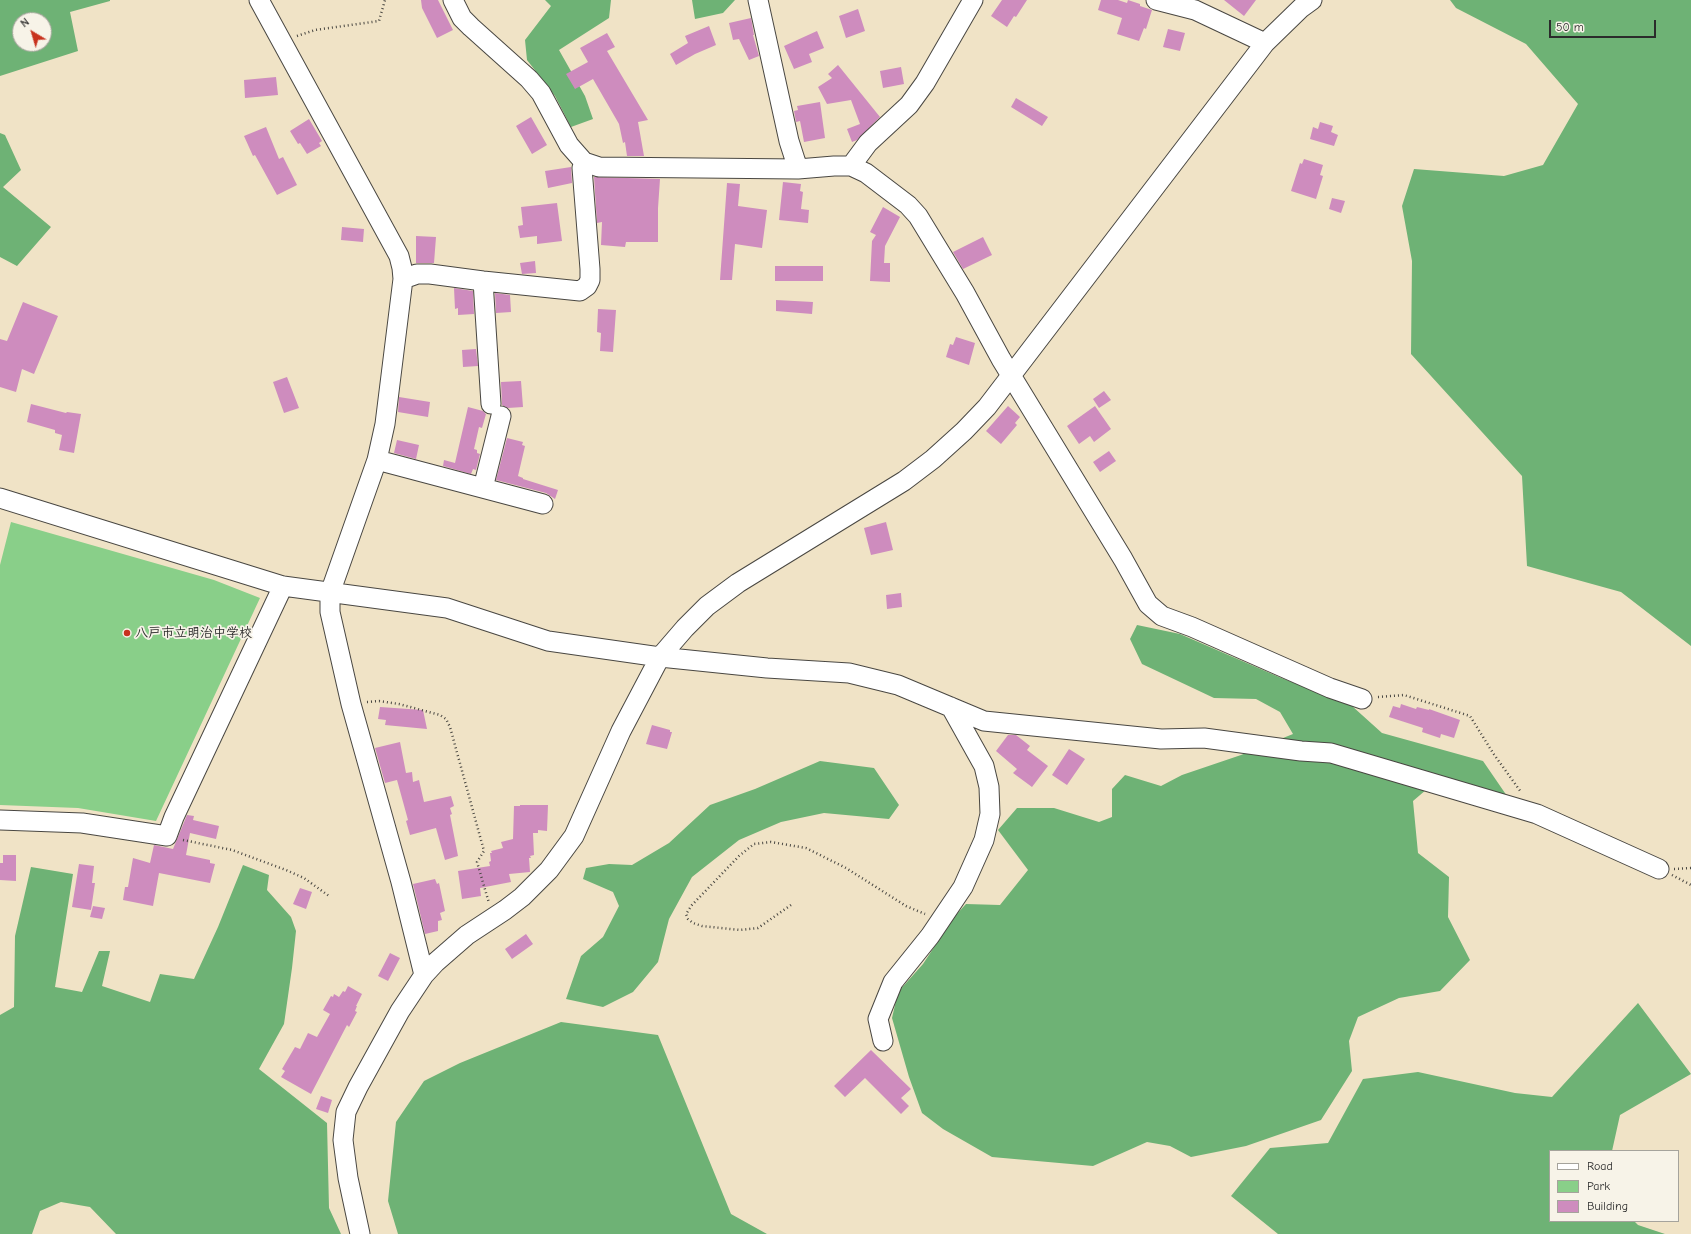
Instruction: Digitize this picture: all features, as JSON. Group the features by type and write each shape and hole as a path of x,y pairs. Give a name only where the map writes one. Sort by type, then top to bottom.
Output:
{"street":[{"path":"259,0 398,256 402,268 403,279 385,424 377,460 330,593 330,612 351,704 401,882 424,975"},
{"path":"453,0 462,18 529,79 541,93 569,145 584,162 599,167 798,169 851,166 866,173 908,205 918,216 965,293 1011,375 1123,558 1148,604 1162,616 1192,627 1330,688 1362,699"},
{"path":"758,0 788,133 798,169"},
{"path":"851,166 868,143 910,105 921,89 973,0"},
{"path":"1156,0 1195,10 1265,43"},
{"path":"360,1234 348,1178 343,1140 346,1112 358,1087 400,1011 424,975 436,962 467,935 522,896 549,870 574,836 636,699 660,657 685,628 707,606 738,583 864,506 933,459 964,431 987,407 1265,43 1301,8 1312,0"},
{"path":"403,279 417,274 430,274 580,291 587,286 590,280 582,168 584,162"},
{"path":"483,281 496,410 483,488"},
{"path":"377,460 543,504"},
{"path":"0,498 283,586 447,608 548,641 660,657 766,668 850,673 898,685 984,721 1161,739 1204,738 1301,751 1331,753 1537,814 1659,869"},
{"path":"0,820 82,823 167,836 174,817 283,586"},
{"path":"883,1041 878,1019 893,982 930,936 963,887 984,840 990,814 989,787 984,766 951,707"}],"path":[{"path":"281,41 315,30 379,21 385,0"},
{"path":"1362,699 1404,695 1470,716 1493,753 1537,814"},
{"path":"351,704 379,701 399,704 440,715 446,719 450,727 484,850 477,862 493,918"},
{"path":"167,836 193,843 232,850 304,878 329,896"},
{"path":"791,904 758,928 740,930 702,926 693,923 688,919 686,914 692,905 739,856 754,844 771,842 806,848 846,868 906,906 924,914 944,916"},
{"path":"1659,869 1691,885"}],"green space":[{"path":"0,0 110,0 70,12 78,51 0,76"},
{"path":"545,0 611,0 609,18 559,50 585,96 593,119 571,127 555,96 527,60 525,40 551,6"},
{"path":"692,0 735,0 723,13 695,19"},
{"path":"1450,0 1691,0 1691,646 1621,592 1527,566 1522,476 1411,354 1412,261 1402,206 1414,169 1504,176 1543,165 1578,104 1526,44 1456,8"},
{"path":"0,133 5,135 21,170 3,187 51,227 17,266 0,257"},
{"name":"八戸市立明治中学校","path":"11,522 214,580 260,598 156,821 78,808 0,805 0,565"},
{"path":"1137,625 1180,634 1279,677 1352,706 1382,733 1483,761 1507,796 1440,778 1413,801 1418,853 1449,877 1448,917 1470,960 1440,991 1399,998 1358,1017 1349,1041 1352,1071 1321,1120 1246,1146 1191,1157 1170,1146 1147,1142 1093,1166 992,1157 943,1129 922,1113 909,1077 892,1018 898,992 923,964 954,917 966,904 1000,905 1028,870 998,830 1017,808 1054,808 1099,822 1112,817 1112,789 1125,775 1161,786 1182,775 1241,755 1293,734 1280,712 1256,699 1214,698 1142,664 1130,639"},
{"path":"820,761 874,768 899,805 889,819 824,813 781,822 739,840 692,877 669,919 658,962 633,992 603,1007 566,999 581,956 603,937 619,906 613,892 583,879 586,868 609,864 632,865 669,843 710,805 755,789"},
{"path":"243,865 269,875 267,890 291,917 296,931 284,1024 259,1069 327,1123 329,1208 341,1234 116,1234 90,1207 61,1202 40,1211 32,1234 0,1234 0,1015 14,1007 15,936 31,867 73,874 55,987 82,992 99,951 110,951 102,986 150,1002 160,974 194,979 218,927"},
{"path":"1638,1003 1691,1074 1620,1115 1612,1150 1549,1150 1549,1222 1635,1222 1638,1225 1665,1234 1278,1234 1231,1196 1270,1148 1328,1143 1363,1079 1418,1072 1515,1093 1552,1097"},
{"path":"561,1022 658,1035 731,1214 767,1234 398,1234 388,1201 396,1122 424,1081 460,1063"}],"building":[{"path":"421,0 438,0 453,30 437,38 422,8"},
{"path":"1002,0 1027,0 1016,17 1014,16 1007,27 991,16"},
{"path":"1101,0 1118,0 1127,3 1128,0 1152,10 1146,29 1144,28 1139,41 1117,34 1122,18 1098,10"},
{"path":"1224,0 1256,0 1244,16"},
{"path":"858,9 865,31 846,38 839,16"},
{"path":"751,18 753,35 759,56 749,60 739,39 733,40 729,23"},
{"path":"709,26 716,45 695,54 676,65 670,54 688,43 685,36"},
{"path":"1168,29 1185,33 1180,51 1163,47"},
{"path":"817,31 824,48 809,54 812,62 794,69 784,46"},
{"path":"607,33 615,47 607,51 648,120 638,122 644,156 627,156 625,142 623,143 619,124 593,79 575,89 566,74 588,62 580,48"},
{"path":"838,65 880,117 857,140 852,142 847,129 860,124 851,100 827,104 818,87 832,78 828,74"},
{"path":"901,67 904,84 883,88 880,71"},
{"path":"276,77 278,95 245,98 244,80"},
{"path":"1016,98 1048,117 1042,126 1011,107"},
{"path":"820,102 825,138 804,142 800,121 796,122 794,111 798,110 797,106"},
{"path":"531,117 547,145 532,154 516,126"},
{"path":"309,119 322,141 319,143 321,146 307,154 300,143 298,144 290,131"},
{"path":"1320,122 1333,126 1331,132 1338,135 1334,146 1310,139 1313,127 1318,129"},
{"path":"266,127 279,159 283,157 297,185 277,195 255,155 253,156 244,136"},
{"path":"1304,159 1323,165 1320,175 1323,176 1316,199 1291,191 1300,163 1302,164"},
{"path":"571,167 572,183 548,188 545,171"},
{"path":"594,177 660,179 658,242 626,242 625,247 601,245 602,222 597,223"},
{"path":"783,182 801,184 800,191 803,192 801,209 809,210 808,223 779,220"},
{"path":"727,183 740,184 738,206 767,210 762,248 735,244 732,280 720,280"},
{"path":"1332,198 1345,201 1341,213 1329,209"},
{"path":"557,203 562,241 537,244 537,236 520,238 518,226 523,225 521,207"},
{"path":"883,207 900,217 885,246 884,263 890,263 890,282 870,281 872,241 876,235 870,232"},
{"path":"342,227 364,229 363,242 341,240"},
{"path":"416,236 436,237 434,263 416,263"},
{"path":"983,237 992,255 963,269 953,252"},
{"path":"535,261 536,273 522,274 520,263"},
{"path":"775,266 823,266 823,281 775,281"},
{"path":"454,288 473,291 474,314 458,315 458,308 455,309"},
{"path":"495,293 510,295 511,312 496,313"},
{"path":"776,300 813,302 812,314 776,311"},
{"path":"23,302 58,316 34,374 22,369 16,392 0,387 0,339 7,341"},
{"path":"598,309 616,310 613,352 600,351 601,333 597,332"},
{"path":"956,337 975,343 969,365 946,357 950,344 953,345"},
{"path":"476,349 478,366 463,367 462,350"},
{"path":"287,377 299,408 284,413 273,382"},
{"path":"521,381 523,407 508,408 502,405 501,382"},
{"path":"1104,391 1111,400 1099,408 1093,399"},
{"path":"399,397 430,402 428,417 398,412"},
{"path":"31,404 66,413 81,414 74,453 59,450 62,435 55,433 55,430 27,422"},
{"path":"1008,406 1020,417 1015,423 1017,425 1001,444 986,431"},
{"path":"1095,406 1111,429 1094,442 1090,436 1079,444 1067,426"},
{"path":"468,407 483,411 486,414 482,428 479,427 474,449 480,454 476,470 473,469 471,474 443,466 444,460 455,463"},
{"path":"507,438 523,442 522,445 525,446 518,476 558,490 555,499 546,493 496,480"},
{"path":"397,440 419,445 416,459 394,453"},
{"path":"1109,451 1116,461 1100,472 1093,462"},
{"path":"886,522 893,550 871,555 864,528"},
{"path":"901,593 902,607 887,609 886,595"},
{"path":"1401,704 1416,709 1417,707 1429,709 1460,720 1454,738 1441,734 1440,738 1422,732 1423,728 1389,717 1393,706 1400,708"},
{"path":"380,707 423,710 427,729 385,725 386,720 378,719"},
{"path":"652,725 670,730 670,732 672,732 667,749 646,744"},
{"path":"1008,735 1016,735 1030,746 1027,750 1048,766 1032,787 1013,773 1017,769 996,751"},
{"path":"400,742 406,773 412,772 413,782 419,780 424,802 451,796 454,806 450,808 452,814 450,815 458,856 445,860 436,828 410,835 406,821 408,820 397,780 385,783 375,748"},
{"path":"1069,749 1085,759 1067,785 1052,775"},
{"path":"548,805 547,831 538,830 538,833 533,833 534,855 530,856 531,858 529,858 530,872 509,874 511,882 480,888 481,896 462,899 458,871 490,866 489,862 491,861 491,851 503,848 501,842 513,839 514,806"},
{"path":"187,815 194,816 193,820 219,826 216,839 190,833 186,855 210,860 210,863 215,864 210,883 159,873 153,906 123,900 125,887 128,887 133,858 150,863 154,845 173,849"},
{"path":"3,855 16,855 16,881 0,880 0,863 3,863"},
{"path":"79,864 94,866 92,883 95,883 91,910 72,907"},
{"path":"435,879 437,884 439,883 445,911 440,913 442,920 438,921 438,931 425,934 413,884"},
{"path":"300,888 312,892 306,909 293,904"},
{"path":"93,906 105,908 102,919 90,917"},
{"path":"526,934 533,944 512,959 505,949"},
{"path":"390,953 400,958 388,981 378,976"},
{"path":"348,986 362,994 356,1006 355,1011 357,1012 349,1027 347,1025 311,1094 281,1077 285,1071 282,1069 295,1047 300,1049 308,1033 317,1037 330,1014 323,1010 331,996 333,997 334,994 339,997 343,991 345,992"},
{"path":"871,1050 911,1089 901,1098 909,1106 901,1114 865,1078 845,1097 834,1086"},
{"path":"321,1096 332,1100 328,1113 316,1109"}],"place":[{"name":"八戸市立明治中学校","path":"127,633"}]}
